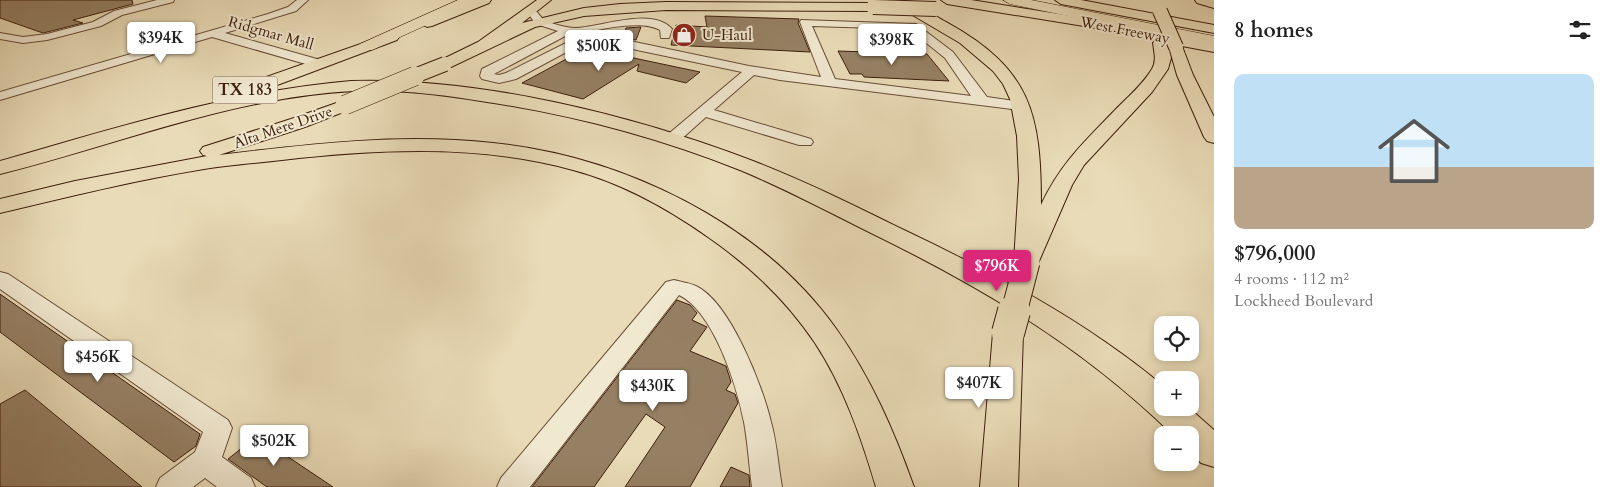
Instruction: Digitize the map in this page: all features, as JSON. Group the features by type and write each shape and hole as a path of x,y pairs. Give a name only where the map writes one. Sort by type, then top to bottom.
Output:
{"highway":[{"path":"366,47 469,0"},
{"name":"West Freeway","path":"1010,0 1214,41"},
{"name":"West Freeway","path":"1040,0 1214,35"}],"main road":[{"name":"TX 183","path":"0,168 112,135 327,62 485,0"},
{"path":"535,17 545,0"},
{"path":"893,0 949,29 989,59 1019,98 1027,135 1027,262"},
{"name":"West Freeway","path":"947,0 1121,28 1214,48"},
{"name":"West Freeway","path":"1060,0 1214,29"},
{"path":"1201,0 1214,4"},
{"path":"1149,5 1214,137"},
{"path":"535,17 651,6 873,7 992,11 1046,16"},
{"name":"Alta Mere Drive","path":"0,206 60,192 244,140 344,105 445,64 535,17"},
{"path":"999,487 1008,333 1027,262 1061,185 1076,162 1146,88 1160,69 1168,45"},
{"path":"112,135 246,100 283,93 352,86 434,90 535,104 612,120 747,166 789,184 976,275 1039,310 1125,372 1154,397"},
{"path":"60,192 204,163 364,146 457,146 501,150 588,168 624,180 674,204 722,234 755,258 786,287 820,326 850,372 881,441 895,487"},
{"path":"1175,416 1214,452"}],"street":[{"path":"0,36 23,40 47,37 96,24 118,13 169,0"},
{"path":"0,96 290,10 302,0"},
{"path":"535,17 579,32 656,51 749,70 1021,106"},
{"path":"830,82 805,22 912,26 949,54 982,101"},
{"path":"579,32 511,76 499,79 487,76 487,72 579,32 636,23 660,24 666,29 665,38 656,51"},
{"name":"Ridgmar Mall","path":"227,30 327,62"},
{"name":"Ridgmar Mall","path":"214,34 327,62"},
{"path":"672,139 748,74 749,70"},
{"path":"704,112 804,142"},
{"path":"0,279 218,428 212,448 205,460 171,487"},
{"path":"512,487 674,287 682,287 691,292 707,307 734,352 755,412 767,487"},
{"path":"205,460 240,487"}],"building":[{"path":"0,0 132,0 133,4 73,20 83,23 43,33 0,18"},
{"path":"705,16 799,19 798,23 810,52 671,45 676,25 707,27"},
{"path":"641,27 636,40 624,38 626,28"},
{"path":"594,44 610,48 610,53 700,72 686,83 637,71 639,64 583,99 522,83"},
{"path":"838,51 927,54 949,81 864,77 862,74 850,74"},
{"path":"0,294 200,434 196,446 174,462 0,332"},
{"path":"677,300 690,305 697,313 692,320 707,327 690,351 726,366 731,382 726,390 735,394 738,403 690,487 625,487 665,427 646,414 594,487 532,487"},
{"path":"25,390 142,487 0,487 0,404"},
{"path":"257,436 333,487 267,487 228,459"},
{"path":"731,467 749,475 750,487 720,487"}],"place":[{"name":"U-Haul","path":"684,35"}]}
